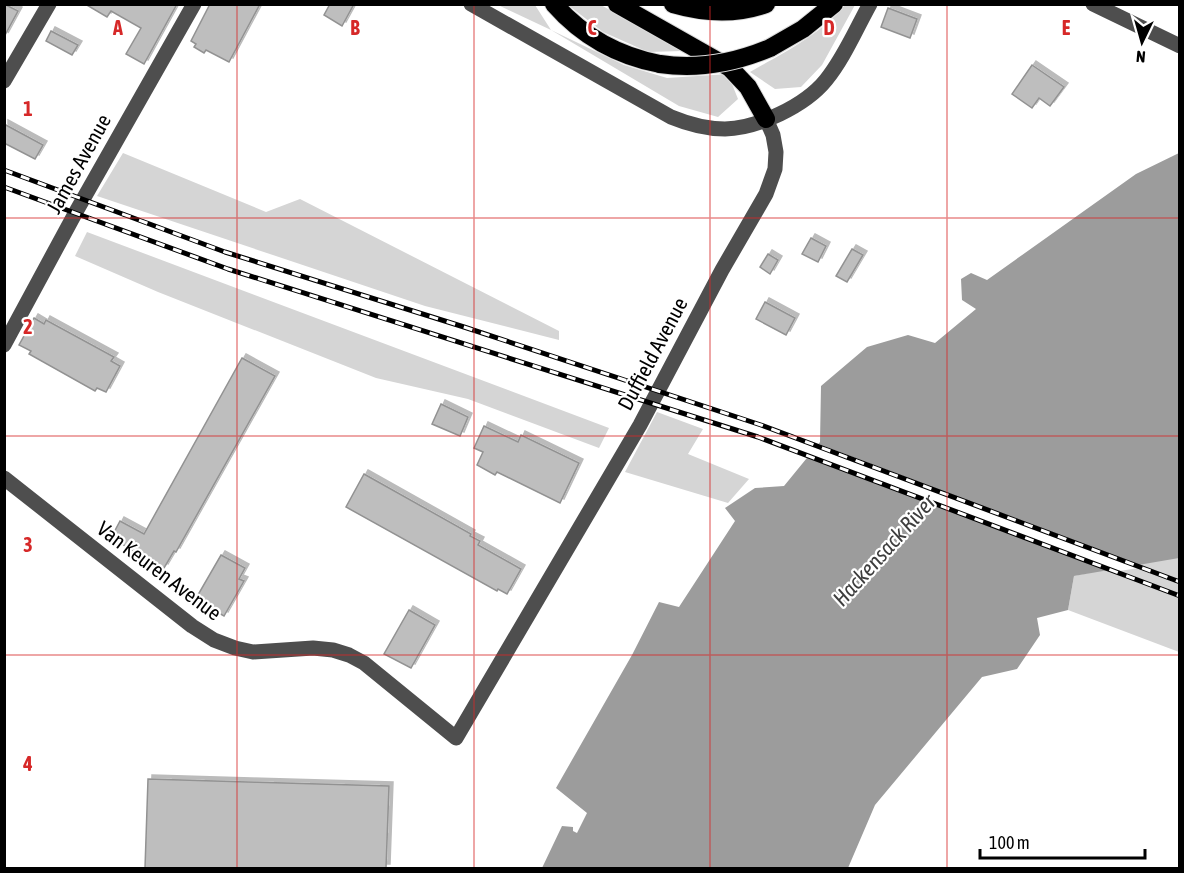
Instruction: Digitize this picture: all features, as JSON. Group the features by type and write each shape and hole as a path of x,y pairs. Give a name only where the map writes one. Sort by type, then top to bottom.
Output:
{"highway":[{"path":"554,4 573,23 605,46 632,57 660,64 688,67 746,57 770,48 803,29 834,4"},
{"path":"617,4 730,68 748,87 766,119"},
{"path":"674,4 702,11 722,12 766,4"}],"street":[{"path":"4,81 49,4"},
{"name":"James Avenue","path":"4,345 76,210 194,4"},
{"path":"471,4 662,113 699,126 726,129 766,119 795,106 826,81 870,4"},
{"path":"1093,4 1179,46"},
{"name":"Duffield Avenue","path":"456,738 634,435 765,194 775,169 776,152 773,135 766,119"},
{"name":"Van Keuren Avenue","path":"4,478 203,633 244,650 261,652 313,648 333,650 349,655 364,663 456,738"}],"shaded area":[{"path":"498,5 535,5 551,30"},
{"path":"568,5 601,5 682,51 648,52 603,32"},
{"path":"845,5 855,5 822,65 801,87 775,89 750,72 813,34"},
{"path":"551,30 624,65 667,78 728,74 738,99 718,117 679,106"},
{"path":"123,153 266,212 300,199 559,331 559,340 425,306 97,196"},
{"path":"87,232 609,428 599,448 468,399 376,378 158,292 75,256"},
{"path":"657,412 703,429 688,454 749,479 728,503 625,472"},
{"path":"1179,554 1179,652 1068,610 1074,576"}],"water":[{"name":"Hackensack River","path":"1179,153 1179,558 1074,576 1068,610 1037,618 1040,635 1017,669 982,677 875,805 848,868 542,868 562,826 573,827 573,831 577,833 587,813 556,788 632,655 659,602 679,607 735,521 725,508 755,488 784,486 820,442 821,386 867,347 908,335 935,343 976,309 962,300 961,279 971,273 987,280 1136,174"}],"pier":[{"path":"816,443 1145,567 1113,572 805,456"}],"building":[{"path":"4,4 18,11 4,37"},
{"path":"85,4 177,4 144,64 126,54 141,28 111,11 107,17"},
{"path":"210,4 260,4 229,62 206,50 204,53 194,47 196,44 191,41"},
{"path":"330,4 354,4 342,26 324,15"},
{"path":"888,8 917,19 910,38 881,27"},
{"path":"51,31 78,45 72,55 46,41"},
{"path":"1032,65 1064,87 1050,106 1039,98 1032,108 1012,94"},
{"path":"4,124 43,145 35,159 4,143"},
{"path":"811,238 826,246 818,262 802,254"},
{"path":"852,249 863,255 847,282 836,276"},
{"path":"768,254 778,260 770,274 760,267"},
{"path":"765,302 795,318 786,335 756,319"},
{"path":"34,318 44,324 46,320 114,357 111,361 120,366 106,392 97,388 95,391 29,354 31,351 19,345"},
{"path":"242,358 275,376 176,552 174,551 164,568 111,538 120,521 144,534"},
{"path":"441,404 468,417 460,436 432,424"},
{"path":"484,426 518,442 521,435 579,463 560,503 497,472 495,475 477,465 483,452 474,448"},
{"path":"364,474 471,534 470,536 480,541 478,545 521,569 507,594 498,589 497,591 346,507"},
{"path":"221,555 245,568 239,579 244,581 224,616 195,600"},
{"path":"409,610 435,625 411,668 384,654"},
{"path":"148,779 389,786 386,868 145,868"}],"railway":[{"path":"4,170 225,252 464,327 761,425 1180,582"},
{"path":"4,187 228,269 758,437 1180,596"}]}
